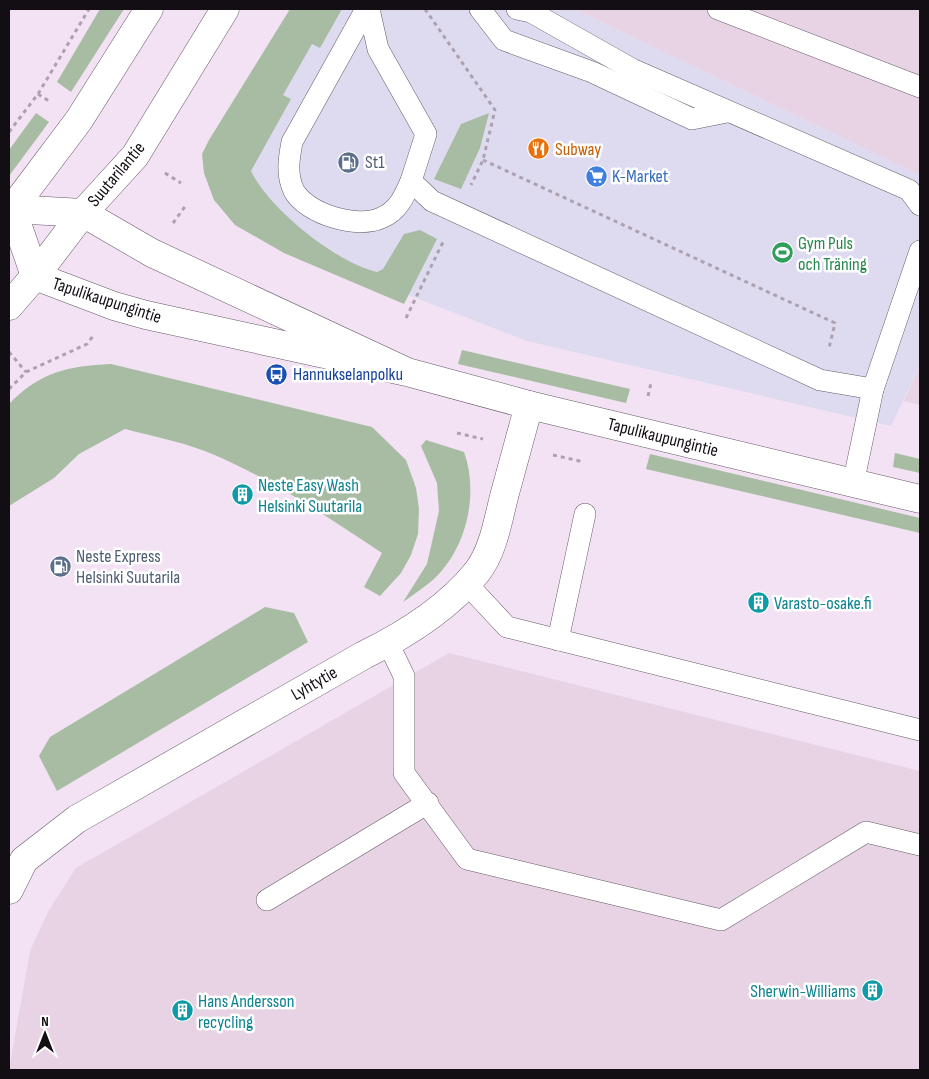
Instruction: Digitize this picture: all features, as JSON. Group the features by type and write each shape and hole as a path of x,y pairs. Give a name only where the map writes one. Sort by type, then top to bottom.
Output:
{"main road":[{"path":"11,211 80,120 149,9"},
{"name":"Suutarilantie","path":"9,306 35,276 83,213 136,156 226,9"},
{"name":"Tapulikaupungintie","path":"407,372 152,253 83,213 11,211 35,276 114,306 146,315 407,372 529,405 920,499"},
{"name":"Lyhtytie","path":"11,880 24,860 77,819 388,643 425,620 466,583 477,572 491,547 529,405"}],"lane":[{"path":"367,9 378,49 426,134 411,181 401,203 380,219 346,222 314,209 294,192 288,164 292,142 367,9"},
{"path":"480,9 504,40 592,72 692,119 727,112"},
{"path":"517,9 531,12 632,69 915,198"},
{"path":"718,9 920,86"},
{"path":"592,72 632,69"},
{"path":"411,181 432,201 820,380 873,389"},
{"path":"853,484 873,389 920,251"},
{"path":"558,640 586,514"},
{"path":"466,583 507,627 920,730"},
{"path":"388,643 404,676 404,773 428,803 467,859 721,920 866,832 920,845"},
{"path":"267,900 428,803"}],"path":[{"path":"9,132 38,94 89,9"},
{"path":"406,318 483,160 495,110 425,9"},
{"path":"483,160 835,323 820,380"},
{"path":"9,389 26,372 87,344"},
{"path":"9,352 26,372"}],"shaded area":[{"path":"301,9 575,9 920,175 920,365 891,426 527,341 370,280 241,198"},
{"path":"575,9 920,9 920,175"},
{"path":"920,365 920,405 904,401"},
{"path":"449,653 920,771 920,1070 9,1070 30,951 49,910 76,868"}],"green space":[{"path":"100,9 124,9 71,92 57,82"},
{"path":"290,9 342,9 320,48 312,44 283,95 291,99 251,171 260,186 288,217 324,246 361,267 377,272 383,269 404,234 420,230 437,239 404,304 284,253 235,225 214,200 204,173 202,154"},
{"path":"36,113 49,122 9,176 9,150"},
{"path":"489,113 480,148 461,189 434,179 461,124"},
{"path":"462,350 630,389 626,403 458,364"},
{"path":"111,364 372,427 406,460 416,488 419,509 418,534 411,555 401,573 380,596 364,587 382,553 342,526 260,477 206,451 125,429 79,454 54,478 9,506 9,404 32,385 56,373 68,369"},
{"path":"426,440 464,452 468,468 470,502 462,536 455,552 431,582 403,602 427,564 439,511 437,483 421,446"},
{"path":"895,453 920,459 920,473 893,467"},
{"path":"650,454 920,518 920,533 646,469"},
{"path":"265,607 294,613 308,642 57,791 39,756 50,737"}],"place":[{"name":"Subway","path":"539,149"},
{"name":"St1","path":"349,162"},
{"name":"K-Market","path":"596,176"},
{"name":"Gym Puls och Träning","path":"782,253"},
{"name":"Hannukselanpolku","path":"277,374"},
{"name":"Neste Easy Wash Helsinki Suutarila","path":"242,495"},
{"name":"Neste Express Helsinki Suutarila","path":"60,566"},
{"name":"Varasto-osake.fi","path":"758,603"},
{"name":"Sherwin-Williams","path":"872,991"},
{"name":"Hans Andersson recycling","path":"182,1011"}]}
